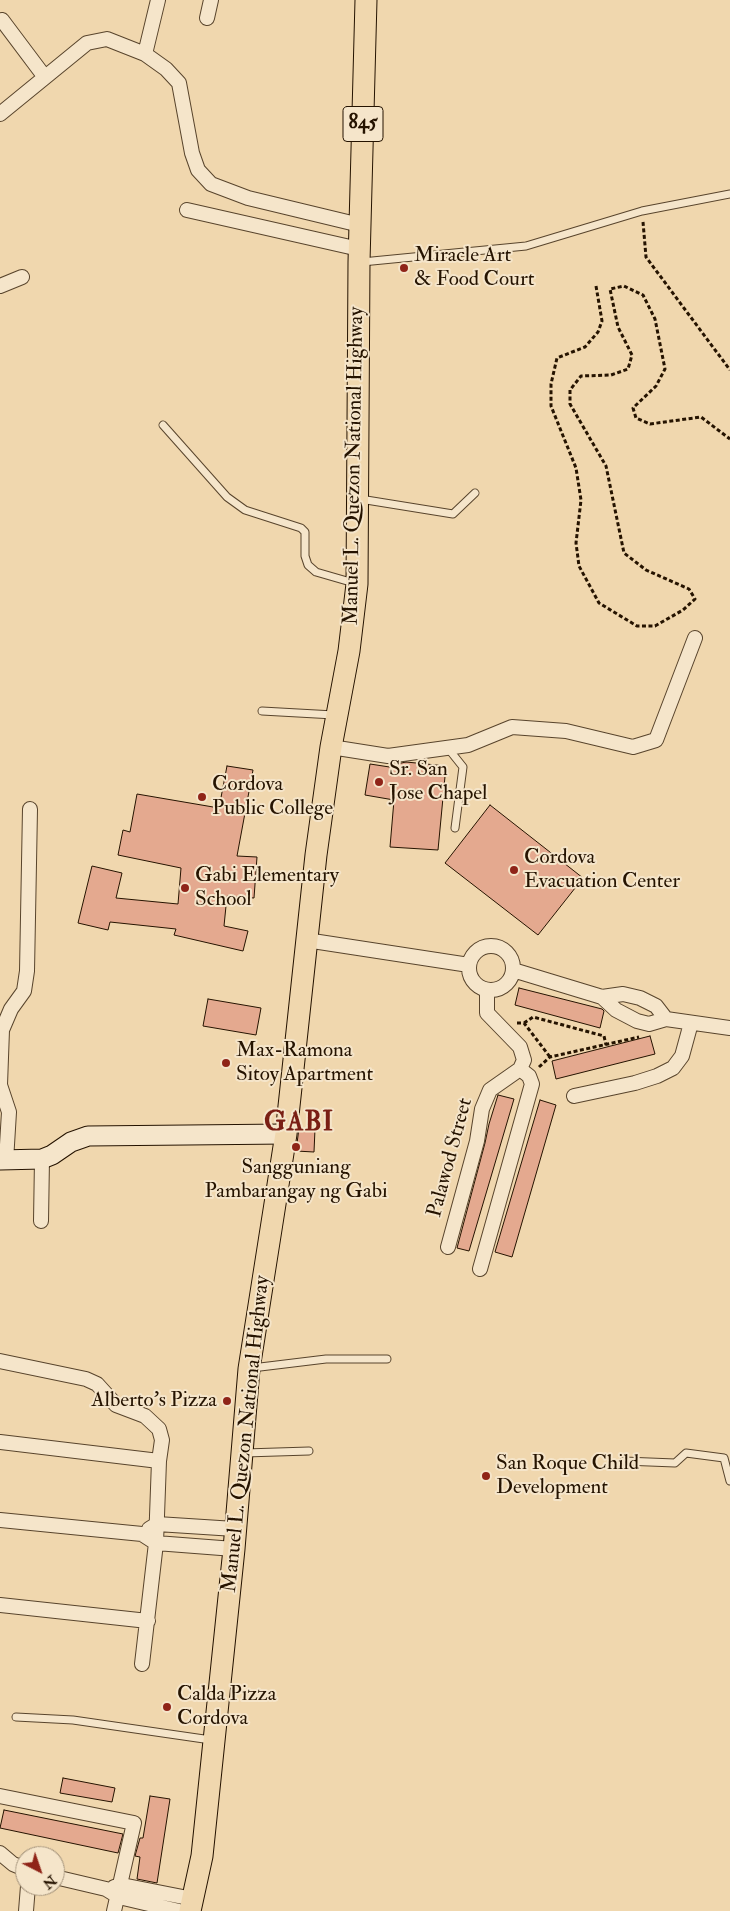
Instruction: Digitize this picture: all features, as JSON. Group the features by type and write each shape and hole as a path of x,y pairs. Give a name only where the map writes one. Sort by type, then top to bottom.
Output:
{"main road":[{"name":"Manuel L. Quezon National Highway","path":"187,1907 202,1856 235,1539 249,1369 286,1134 306,940 331,747 349,651 357,584 359,256 366,0"}],"street":[{"path":"145,54 158,0"},
{"path":"207,18 211,0"},
{"path":"2,20 44,76"},
{"path":"0,114 44,76 87,43 107,39 145,54 179,83 192,153 198,170 211,184 248,198 360,225"},
{"path":"187,210 359,256"},
{"path":"0,286 22,277"},
{"path":"331,747 388,756 446,746 468,745 512,727 566,731 633,747 656,740 695,638"},
{"path":"30,809 27,971 24,991 11,1009 2,1030 0,1085 9,1112 3,1161 42,1159 52,1155 71,1142 88,1136 286,1134"},
{"path":"306,940 469,965"},
{"path":"493,946 507,952 511,959 513,970 508,982 502,987 487,990 474,983 469,973 469,965 478,950 493,946"},
{"path":"513,970 602,996 623,994 646,1000 656,1006 666,1019"},
{"path":"480,1269 532,1084 525,1073 520,1047 487,1012 487,990"},
{"path":"602,996 616,1010 637,1021 649,1024 666,1019 730,1028"},
{"path":"574,1096 635,1083 657,1076 672,1068 682,1056 691,1023"},
{"name":"Palawod Street","path":"448,1247 477,1141 482,1109 490,1090 525,1073"},
{"path":"41,1221 42,1159"},
{"path":"0,1361 86,1379 97,1384 116,1405 145,1416 154,1422 162,1440 159,1461 156,1543 142,1664"},
{"path":"0,1442 159,1461"},
{"path":"0,1520 142,1534 156,1543 235,1539"},
{"path":"142,1534 157,1524 235,1539"},
{"path":"0,1605 148,1620"},
{"path":"0,1796 134,1823 114,1911"},
{"path":"0,1853 15,1865"},
{"path":"65,1879 187,1907"},
{"path":"26,1911 27,1896"}],"lane":[{"path":"359,256 526,246 642,211 730,194"},
{"path":"163,425 228,497 245,510 301,528 305,532 304,556 308,565 316,572 357,584"},
{"path":"357,499 453,514 475,493"},
{"path":"262,711 336,715"},
{"path":"446,746 463,767 455,828"},
{"path":"249,1369 326,1359 387,1359"},
{"path":"242,1453 309,1451"},
{"path":"624,1461 675,1463 686,1453 724,1458 730,1481"},
{"path":"16,1717 73,1720 214,1741"}],"path":[{"path":"642,211 646,257 730,370"},
{"path":"596,286 602,321 598,332 585,348 557,358 551,384 551,406 576,468 581,500 576,543 579,566 599,603 637,626 655,626 683,610 695,599 689,589 646,570 624,554 606,466 570,404 570,390 581,376 611,375 628,369 632,355 618,327 610,289 624,286 643,295 655,319 665,369 656,386 633,408 636,418 650,424 701,416 730,439"},
{"path":"524,1024 533,1017 604,1036 606,1044"},
{"path":"525,1073 550,1057 641,1037"}],"building":[{"path":"406,762 446,766 438,850 390,847 394,800 365,795 370,764 396,768 397,764"},
{"path":"227,766 253,770 237,856 257,857 254,898 227,896 224,926 248,931 243,951 174,935 176,929 110,922 108,930 78,923 92,866 122,873 116,898 178,904 181,868 118,855 123,830 130,832 137,794 219,808"},
{"name":"Cordova Evacuation Center","path":"490,805 583,878 538,935 445,863"},
{"path":"519,988 602,1009 604,1011 600,1028 515,1005"},
{"path":"208,999 261,1008 256,1035 203,1026"},
{"path":"650,1036 655,1054 556,1079 552,1061"},
{"path":"498,1095 514,1099 469,1251 457,1248"},
{"path":"540,1100 556,1105 512,1257 495,1252"},
{"path":"299,1128 315,1129 314,1152 296,1151"},
{"path":"63,1778 115,1788 112,1802 60,1793"},
{"path":"150,1796 170,1799 157,1883 137,1879 140,1857 135,1856 140,1838 143,1838"},
{"path":"4,1810 123,1834 118,1853 0,1828"}],"place":[{"name":"Miracle Art & Food Court","path":"404,268"},
{"name":"Sr. San Jose Chapel","path":"379,782"},
{"name":"Cordova Public College","path":"202,797"},
{"name":"Cordova Evacuation Center","path":"514,870"},
{"name":"Gabi Elementary School","path":"185,888"},
{"name":"Max-Ramona Sitoy Apartment","path":"226,1063"},
{"name":"Sangguniang Pambarangay ng Gabi","path":"296,1147"},
{"name":"Alberto's Pizza","path":"227,1401"},
{"name":"San Roque Child Development","path":"486,1476"},
{"name":"Calda Pizza Cordova","path":"167,1707"}],"district":[{"name":"GABI","path":"299,1124"}]}
